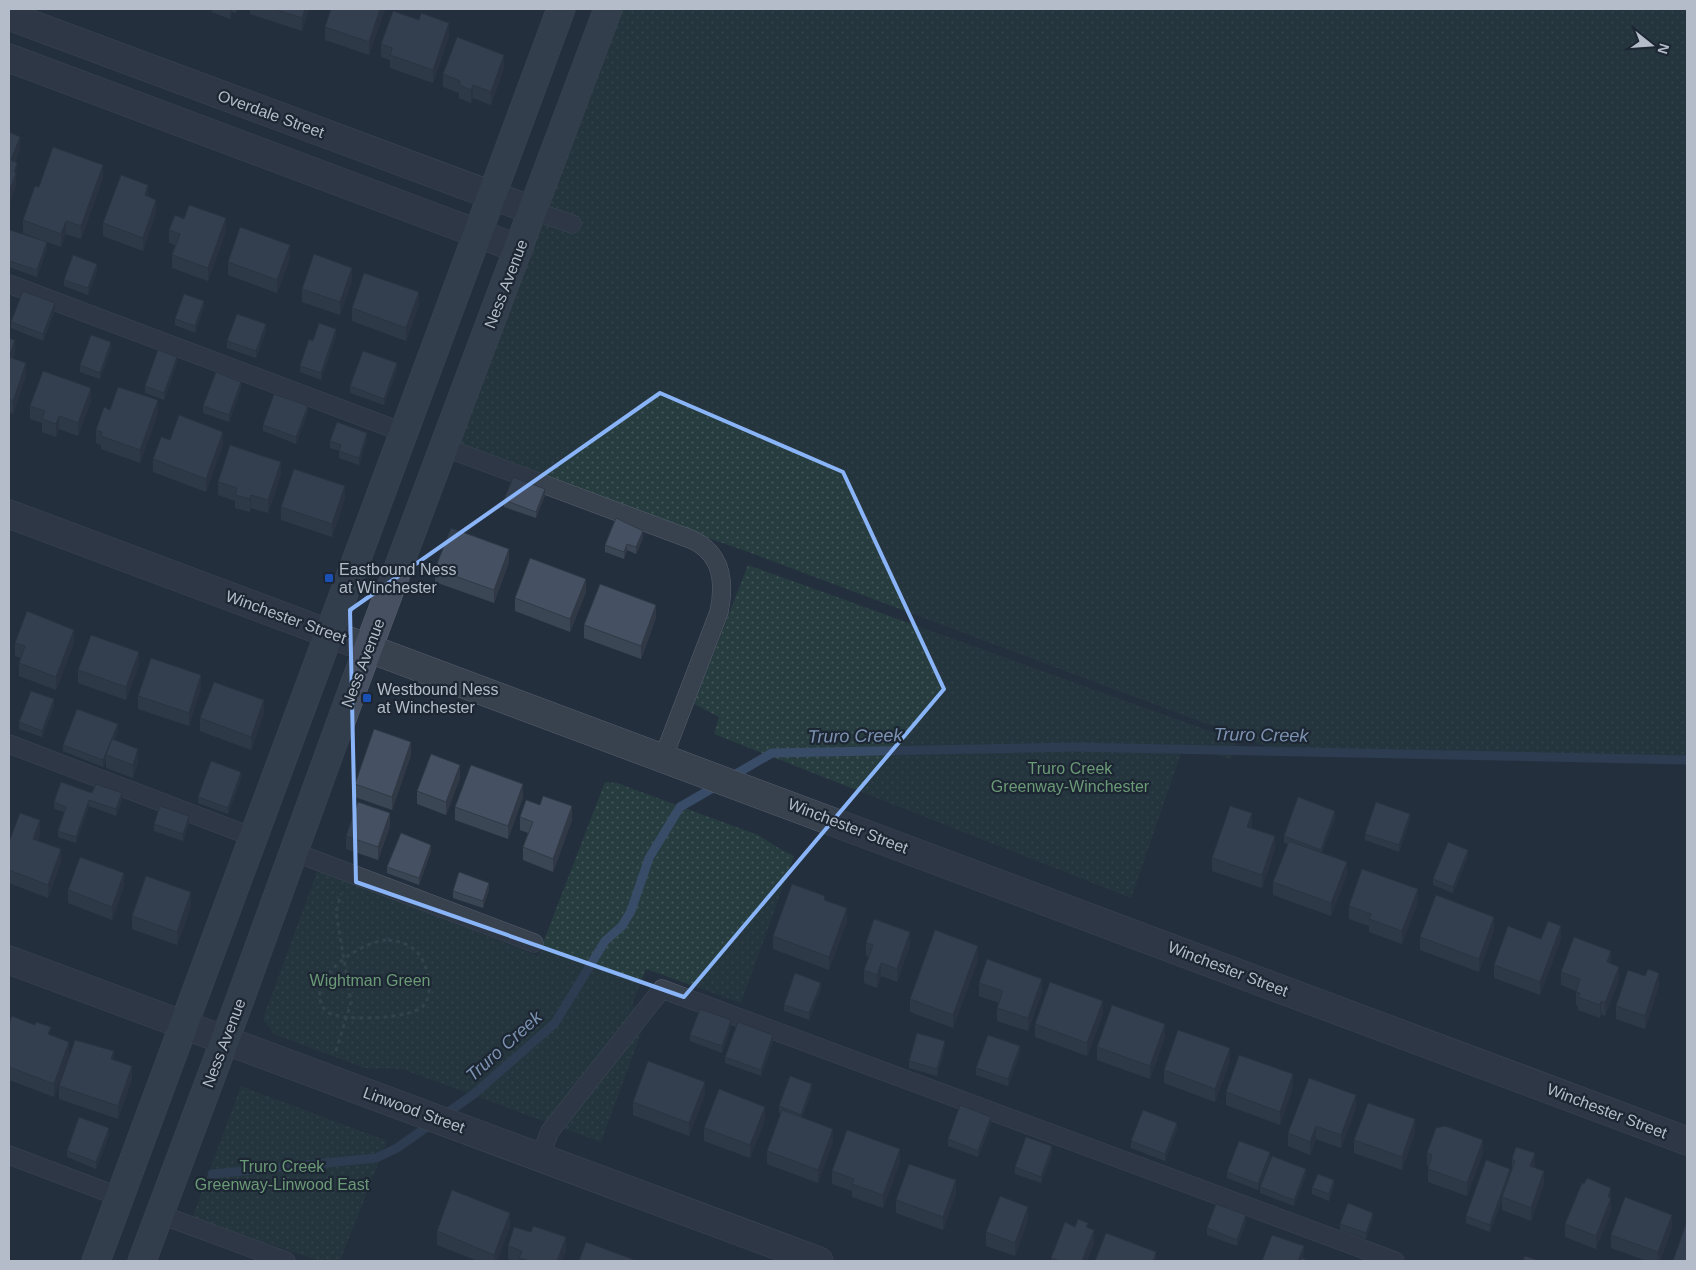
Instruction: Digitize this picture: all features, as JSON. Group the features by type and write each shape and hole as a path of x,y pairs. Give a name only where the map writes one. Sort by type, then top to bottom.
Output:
{"main road":[{"path":"96,1261 561,9"},
{"name":"Ness Avenue","path":"142,1261 608,9"}],"street":[{"name":"Overdale Street","path":"9,16 534,211"},
{"path":"9,58 519,249"},
{"name":"Winchester Street","path":"9,514 1687,1141"},
{"name":"Linwood Street","path":"9,960 819,1261"}],"lane":[{"path":"534,211 572,224"},
{"path":"9,284 405,433"},
{"path":"444,447 693,540 704,546 712,554 722,577 723,594 673,762"},
{"path":"9,744 253,837"},
{"path":"294,852 534,943"},
{"path":"533,1154 662,989 1395,1261"},
{"path":"9,1155 120,1197"},
{"path":"159,1214 286,1261"}],"path":[{"path":"336,1052 351,1002 336,912 348,872"},
{"path":"388,940 403,942 419,953 423,960 429,985 426,1002 416,1011 347,1018 327,1012 322,1006 320,998 324,978 344,960 372,942 388,940"}],"highlighted area":[{"path":"660,393 843,472 944,689 684,997 356,882 350,610"}],"green space":[{"path":"608,9 1687,9 1687,760 1282,752 737,548 444,447"},
{"name":"Truro Creek Greenway-Winchester","path":"748,565 1237,741 1231,759 1184,745 1131,898 714,734 719,717 694,704"},
{"name":"Wightman Green","path":"605,782 617,783 758,835 794,856 741,1003 646,969 632,1005 649,1011 601,1142 402,1069 364,1068 274,1034 263,1019 318,869 538,956"},
{"name":"Truro Creek Greenway-Linwood East","path":"241,1086 387,1141 340,1261 320,1261 192,1218"}],"building":[{"path":"274,9 305,9 302,18"},
{"path":"331,9 380,9 369,42 325,27"},
{"path":"393,11 419,20 421,13 449,23 433,70 390,55 392,48 381,44"},
{"path":"457,37 504,55 491,92 473,85 471,90 459,85 460,81 443,74"},
{"path":"9,132 20,137 11,160 17,163 14,172 16,173 9,193"},
{"path":"53,147 103,165 81,226 66,221 61,234 23,220 35,186 39,187"},
{"path":"121,175 148,185 145,195 156,200 143,238 103,223"},
{"path":"189,205 226,218 208,268 172,255 180,234 169,230 175,215 184,219"},
{"path":"240,227 290,245 277,280 228,262"},
{"path":"10,230 47,242 37,270 9,261"},
{"path":"314,254 352,268 340,302 302,289"},
{"path":"73,255 97,264 88,288 64,280"},
{"path":"364,273 419,292 406,328 352,308"},
{"path":"23,291 55,303 43,334 11,322"},
{"path":"184,294 204,301 195,326 175,319"},
{"path":"237,314 266,324 256,351 227,341"},
{"path":"319,323 336,329 321,373 300,366 309,339 313,341"},
{"path":"91,335 111,342 100,373 80,365"},
{"path":"9,338 15,340 9,357"},
{"path":"158,350 177,357 164,393 145,386"},
{"path":"363,351 397,363 384,399 350,386"},
{"path":"9,357 26,363 13,401 9,399"},
{"path":"43,371 91,388 78,423 59,416 56,424 42,419 45,411 30,406"},
{"path":"216,372 241,382 229,415 203,406"},
{"path":"118,387 158,400 140,450 101,436 102,432 96,430 104,407 110,410"},
{"path":"274,394 308,406 296,437 263,425"},
{"path":"179,415 223,432 206,479 153,459 161,437 170,440"},
{"path":"337,422 367,433 359,458 339,451 341,445 330,441"},
{"path":"230,445 281,462 268,500 251,495 250,499 235,495 237,488 218,482"},
{"path":"294,469 345,486 332,524 281,507"},
{"path":"513,477 545,489 536,512 504,500"},
{"path":"616,518 643,531 636,547 627,544 624,552 605,545"},
{"path":"451,528 509,549 494,590 435,569"},
{"path":"530,558 586,579 570,619 515,598"},
{"path":"600,584 656,605 641,646 584,625"},
{"path":"27,611 74,630 56,677 19,663 25,646 15,643"},
{"path":"91,635 139,652 126,687 78,670"},
{"path":"151,658 201,675 189,713 138,696"},
{"path":"214,682 264,700 251,737 200,718"},
{"path":"31,691 54,699 42,731 19,722"},
{"path":"77,709 118,724 103,760 63,745"},
{"path":"374,729 411,742 392,797 355,784"},
{"path":"112,739 138,749 133,765 106,755"},
{"path":"431,754 460,765 446,802 417,791"},
{"path":"211,761 241,772 228,808 198,797"},
{"path":"471,765 523,784 508,826 455,807"},
{"path":"61,782 92,793 96,784 122,793 116,809 89,800 76,837 58,831 66,807 54,802"},
{"path":"543,796 572,806 553,859 523,847 533,822 520,817 526,800 540,805"},
{"path":"1298,797 1335,811 1321,850 1284,836"},
{"path":"358,802 390,813 378,847 346,836"},
{"path":"1376,802 1410,814 1399,845 1365,834"},
{"path":"160,806 189,816 183,834 154,824"},
{"path":"1230,806 1252,813 1247,827 1275,836 1262,875 1212,858"},
{"path":"20,813 40,820 33,839 61,849 48,885 9,870 9,842"},
{"path":"401,833 431,845 419,878 387,867"},
{"path":"1289,841 1347,862 1331,903 1273,882"},
{"path":"1448,842 1468,850 1453,887 1433,879"},
{"path":"80,857 124,873 112,907 68,890"},
{"path":"1362,869 1418,889 1402,931 1369,919 1371,914 1349,906"},
{"path":"459,872 489,883 483,901 453,891"},
{"path":"146,876 191,892 177,932 132,916"},
{"path":"792,884 825,896 824,900 847,908 829,957 773,936"},
{"path":"1436,895 1494,917 1479,959 1420,937"},
{"path":"874,919 910,932 897,969 881,963 877,975 864,970 873,945 866,943"},
{"path":"1548,921 1561,926 1540,982 1494,965 1508,926 1541,939"},
{"path":"935,930 978,946 953,1015 910,999"},
{"path":"1574,937 1611,951 1607,962 1619,967 1605,1003 1601,1001 1600,1005 1578,997 1580,993 1576,992 1580,979 1561,972"},
{"path":"987,959 1042,979 1028,1018 997,1008 1003,991 979,983"},
{"path":"1648,969 1659,973 1645,1016 1616,1006 1628,970 1645,976"},
{"path":"795,973 821,983 809,1013 784,1005"},
{"path":"1050,982 1103,1001 1087,1043 1035,1024"},
{"path":"1112,1005 1165,1024 1150,1066 1097,1047"},
{"path":"700,1009 731,1020 722,1046 690,1035"},
{"path":"12,1016 35,1025 36,1022 51,1027 48,1034 69,1042 54,1084 9,1067 9,1024"},
{"path":"738,1022 773,1035 761,1070 725,1057"},
{"path":"1178,1030 1230,1048 1215,1089 1164,1070"},
{"path":"917,1033 945,1041 937,1069 909,1061"},
{"path":"988,1035 1020,1046 1008,1079 976,1068"},
{"path":"75,1040 114,1051 111,1059 132,1066 118,1106 59,1086"},
{"path":"1239,1055 1293,1074 1280,1112 1226,1092"},
{"path":"648,1061 705,1082 689,1123 633,1102"},
{"path":"790,1076 812,1084 801,1115 779,1106"},
{"path":"1309,1078 1356,1095 1341,1135 1316,1126 1310,1142 1288,1133"},
{"path":"719,1089 765,1107 750,1145 704,1128"},
{"path":"1368,1103 1415,1119 1402,1157 1354,1140"},
{"path":"960,1105 991,1117 978,1151 948,1139"},
{"path":"782,1110 833,1129 818,1170 767,1151"},
{"path":"1143,1110 1177,1123 1165,1154 1131,1141"},
{"path":"79,1117 109,1128 96,1162 67,1151"},
{"path":"1445,1126 1483,1140 1467,1183 1428,1169 1432,1155 1427,1153 1436,1128"},
{"path":"847,1130 900,1149 883,1195 852,1184 854,1179 832,1171"},
{"path":"1026,1137 1052,1146 1041,1177 1015,1167"},
{"path":"1239,1141 1270,1152 1258,1184 1227,1172"},
{"path":"1516,1147 1535,1153 1530,1166 1544,1171 1531,1208 1502,1197 1515,1161 1512,1159"},
{"path":"1272,1156 1306,1169 1294,1200 1260,1187"},
{"path":"1486,1160 1510,1169 1490,1225 1466,1216"},
{"path":"909,1164 956,1180 943,1217 896,1200"},
{"path":"1318,1174 1334,1180 1329,1194 1312,1188"},
{"path":"1587,1178 1611,1188 1608,1197 1611,1198 1596,1236 1565,1224 1582,1183 1584,1184"},
{"path":"452,1190 510,1213 494,1255 437,1231"},
{"path":"1000,1196 1028,1207 1015,1243 986,1232"},
{"path":"1625,1197 1672,1215 1658,1252 1611,1235"},
{"path":"1348,1203 1373,1213 1366,1233 1340,1224"},
{"path":"1216,1204 1246,1215 1237,1240 1207,1228"},
{"path":"1078,1219 1088,1223 1086,1227 1094,1230 1082,1261 1060,1261 1051,1258 1065,1222 1075,1227"},
{"path":"1687,1221 1687,1261 1673,1261"},
{"path":"533,1226 566,1237 557,1261 530,1261 519,1258 522,1251 508,1246 514,1227 531,1232"},
{"path":"1106,1233 1156,1252 1153,1261 1095,1261"},
{"path":"1272,1235 1304,1246 1298,1261 1262,1261"},
{"path":"586,1242 637,1261 579,1261"},
{"path":"1525,1256 1540,1261 1523,1261"}],"waterway":[{"name":"Truro Creek","path":"729,778 772,753 1075,747 1687,760"},
{"name":"Truro Creek","path":"212,1174 376,1158 397,1148 474,1094 555,1023 605,941 622,926 631,911 649,858 680,807 718,785"}],"place":[{"name":"Eastbound Ness at Winchester","path":"329,578"},
{"name":"Westbound Ness at Winchester","path":"367,698"}]}
